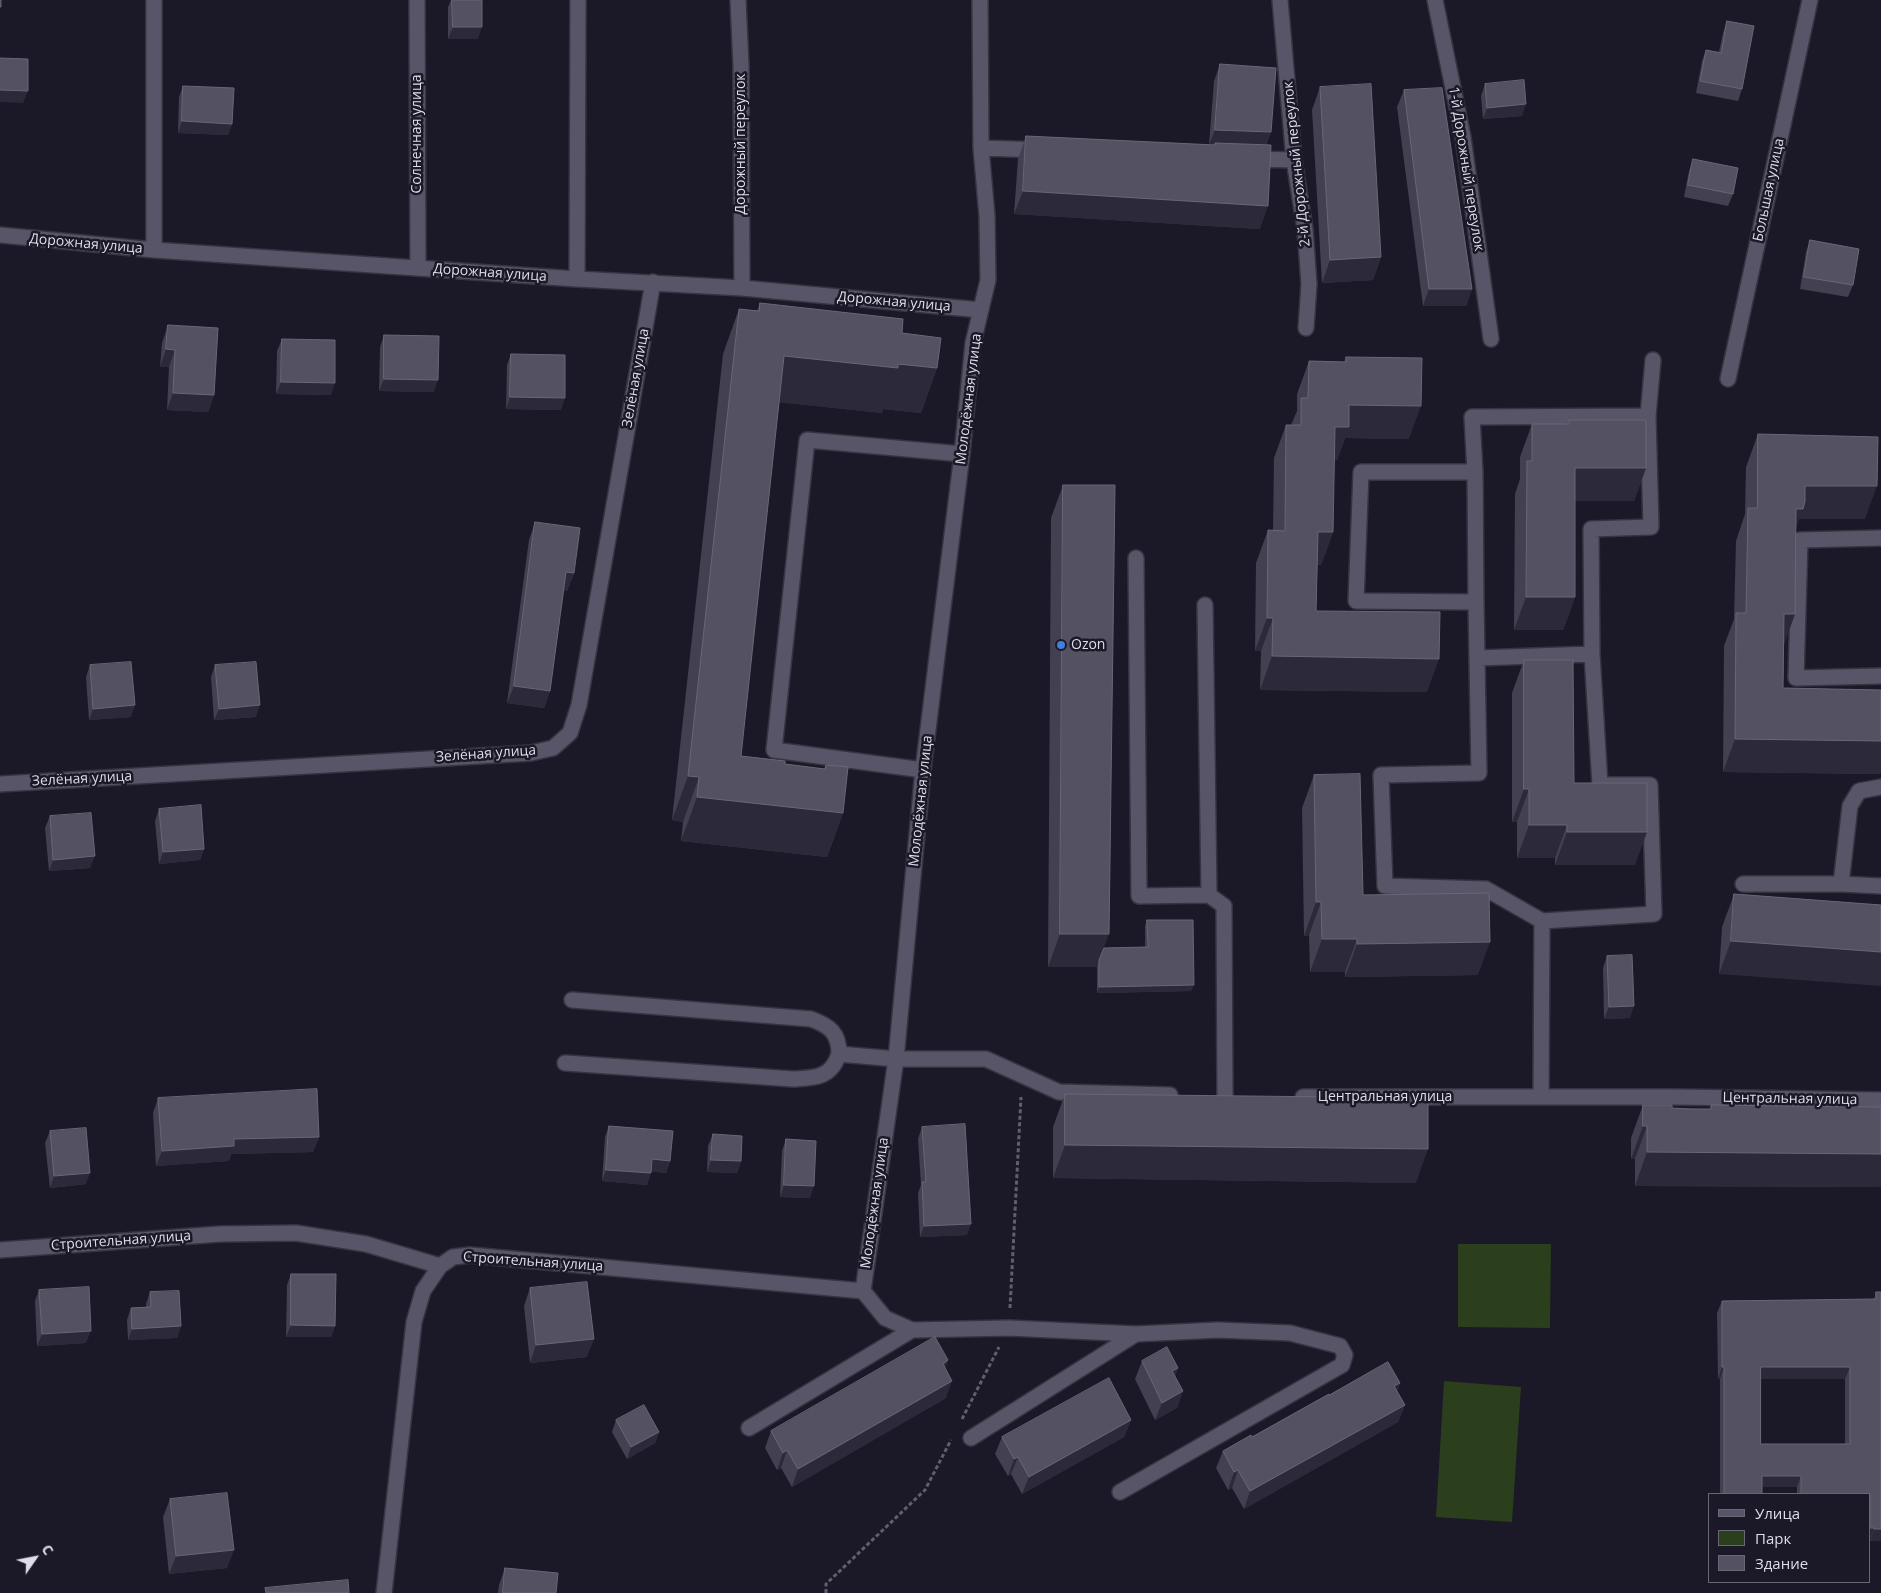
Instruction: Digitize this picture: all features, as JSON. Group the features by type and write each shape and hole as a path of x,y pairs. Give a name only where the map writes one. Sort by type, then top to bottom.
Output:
{"street":[{"path":"154,0 154,250"},
{"name":"Солнечная улица","path":"417,0 418,268"},
{"path":"577,279 578,0"},
{"name":"Дорожный переулок","path":"738,0 741,66 742,288"},
{"name":"Молодёжная улица","path":"863,1291 896,1059 923,770 962,454 973,343 988,280 987,216 981,148 980,0"},
{"name":"2-й Дорожный переулок","path":"1280,0 1294,160 1305,229 1308,275 1306,328"},
{"name":"1-й Дорожный переулок","path":"1435,0 1462,137 1492,339"},
{"name":"Большая улица","path":"1728,379 1810,0"},
{"path":"981,148 1059,151"},
{"path":"1235,158 1294,160"},
{"name":"Дорожная улица","path":"0,235 154,250 577,279 742,288 981,310"},
{"name":"Зелёная улица","path":"0,784 532,753 553,748 570,733 579,705 653,282"},
{"path":"1648,416 1472,417 1475,472 1479,773 1381,775 1385,886 1486,888 1542,921 1654,914 1650,786 1600,785 1592,654 1591,529 1651,527 1648,416 1653,360"},
{"path":"923,770 774,750 807,440 962,454"},
{"path":"1475,472 1361,472 1356,601 1476,602"},
{"path":"1881,538 1800,540 1796,678 1881,676"},
{"path":"1136,558 1139,896 1208,895 1224,906 1220,1097 1244,1097"},
{"path":"1205,605 1208,895"},
{"path":"1478,658 1592,654"},
{"path":"1842,884 1850,806 1859,791 1881,787"},
{"path":"1743,884 1881,886"},
{"path":"1541,1097 1542,921"},
{"path":"565,1063 793,1079 809,1078 828,1072 836,1064 839,1054 838,1038 834,1031 825,1024 811,1019 572,1000"},
{"path":"839,1054 896,1059 986,1059 1059,1092 1186,1096"},
{"name":"Центральная улица","path":"1284,1097 1881,1100"},
{"name":"Строительная улица","path":"0,1250 220,1234 296,1233 366,1244 440,1266 453,1257 470,1255 863,1291"},
{"path":"384,1593 414,1322 423,1291 440,1266"},
{"path":"863,1291 885,1318 912,1330 1009,1328 1136,1334 1218,1330 1290,1333 1340,1346 1345,1355 1342,1365 1120,1492"},
{"path":"749,1428 912,1330"},
{"path":"971,1438 1136,1334"}],"green space":[{"path":"1458,1244 1551,1244 1550,1328 1458,1327"},
{"path":"1444,1381 1521,1387 1512,1522 1436,1517"}],"building":[{"path":"452,0 482,0 482,27 453,27"},
{"path":"1727,21 1754,26 1742,89 1700,81 1706,50 1721,53"},
{"path":"0,58 28,59 28,91 0,90"},
{"path":"1220,64 1276,68 1271,132 1215,130"},
{"path":"1524,80 1526,104 1487,108 1485,84"},
{"path":"1371,84 1381,257 1330,260 1320,87"},
{"path":"183,86 234,88 232,124 182,121"},
{"path":"1442,88 1472,289 1429,289 1404,90"},
{"path":"1026,136 1215,145 1215,143 1271,145 1268,206 1023,191"},
{"path":"1693,159 1738,168 1733,194 1688,185"},
{"path":"1810,240 1859,249 1853,285 1804,277"},
{"path":"760,303 903,319 902,333 941,338 937,368 898,364 898,368 784,356 741,756 785,761 785,764 825,769 826,765 848,767 843,813 697,797 699,777 688,776 739,309 759,311"},
{"path":"168,325 218,328 214,395 173,393 175,350 166,349"},
{"path":"384,335 439,336 438,380 384,379"},
{"path":"282,339 335,340 335,383 281,382"},
{"path":"511,354 565,355 565,398 510,397"},
{"path":"1346,357 1422,358 1421,406 1349,405 1349,427 1335,427 1333,532 1318,532 1316,611 1440,612 1439,659 1272,656 1273,618 1267,618 1268,530 1285,531 1286,425 1301,425 1301,398 1308,398 1309,361 1346,362"},
{"path":"1569,420 1646,420 1646,468 1575,468 1575,597 1526,597 1527,461 1532,461 1532,424 1569,424"},
{"path":"1758,434 1878,437 1877,486 1805,486 1803,509 1796,509 1795,614 1784,614 1783,688 1881,690 1881,741 1735,739 1736,613 1746,613 1748,508 1757,508"},
{"path":"1063,485 1115,485 1109,934 1060,934"},
{"path":"535,522 580,528 574,573 566,572 550,691 514,686"},
{"path":"1524,660 1573,660 1574,783 1647,783 1647,832 1567,832 1567,825 1529,825 1529,789 1524,789"},
{"path":"131,662 135,705 93,709 90,665"},
{"path":"256,662 260,705 219,709 215,665"},
{"path":"1360,774 1363,895 1489,893 1490,942 1357,944 1357,939 1322,939 1321,902 1316,902 1314,775"},
{"path":"201,805 204,849 163,852 159,809"},
{"path":"91,813 95,856 53,860 50,816"},
{"path":"1734,894 1881,905 1881,952 1731,941"},
{"path":"1147,920 1193,920 1194,985 1099,987 1099,960 1104,948 1148,947"},
{"path":"1632,955 1634,1006 1609,1007 1607,956"},
{"path":"317,1089 319,1137 234,1139 234,1146 162,1151 158,1098"},
{"path":"1065,1094 1428,1098 1428,1149 1065,1145"},
{"path":"1643,1105 1672,1105 1672,1108 1691,1109 1711,1109 1711,1105 1881,1107 1881,1154 1647,1152 1647,1126 1643,1126"},
{"path":"965,1124 971,1224 924,1226 922,1182 926,1182 922,1127"},
{"path":"609,1126 673,1131 670,1161 652,1159 651,1173 606,1170"},
{"path":"86,1128 90,1173 54,1176 50,1131"},
{"path":"713,1134 742,1136 741,1161 711,1160"},
{"path":"786,1139 816,1141 814,1186 784,1185"},
{"path":"291,1274 336,1274 335,1326 291,1325"},
{"path":"587,1282 594,1339 536,1345 530,1288"},
{"path":"89,1287 91,1331 42,1334 39,1290"},
{"path":"179,1291 181,1326 132,1329 131,1308 151,1307 150,1292"},
{"path":"1876,1292 1881,1292 1881,1529 1871,1528 1871,1493 1801,1493 1801,1476 1762,1476 1762,1493 1724,1493 1722,1301 1876,1299","holes":["1761,1367 1850,1367 1850,1444 1761,1444"]},
{"path":"935,1337 948,1360 943,1364 952,1381 798,1469 787,1450 783,1453 771,1431"},
{"path":"1167,1347 1178,1368 1172,1371 1183,1391 1162,1403 1142,1361"},
{"path":"1388,1362 1400,1383 1394,1386 1405,1405 1250,1491 1238,1470 1234,1472 1223,1451"},
{"path":"1109,1378 1131,1420 1029,1477 1018,1457 1014,1459 1002,1437"},
{"path":"644,1405 659,1432 631,1447 616,1420"},
{"path":"227,1493 234,1550 176,1556 170,1499"},
{"path":"505,1568 558,1573 556,1593 503,1593"},
{"path":"348,1580 349,1593 266,1593 265,1588"}],"place":[{"name":"Ozon","path":"1061,645"}]}
